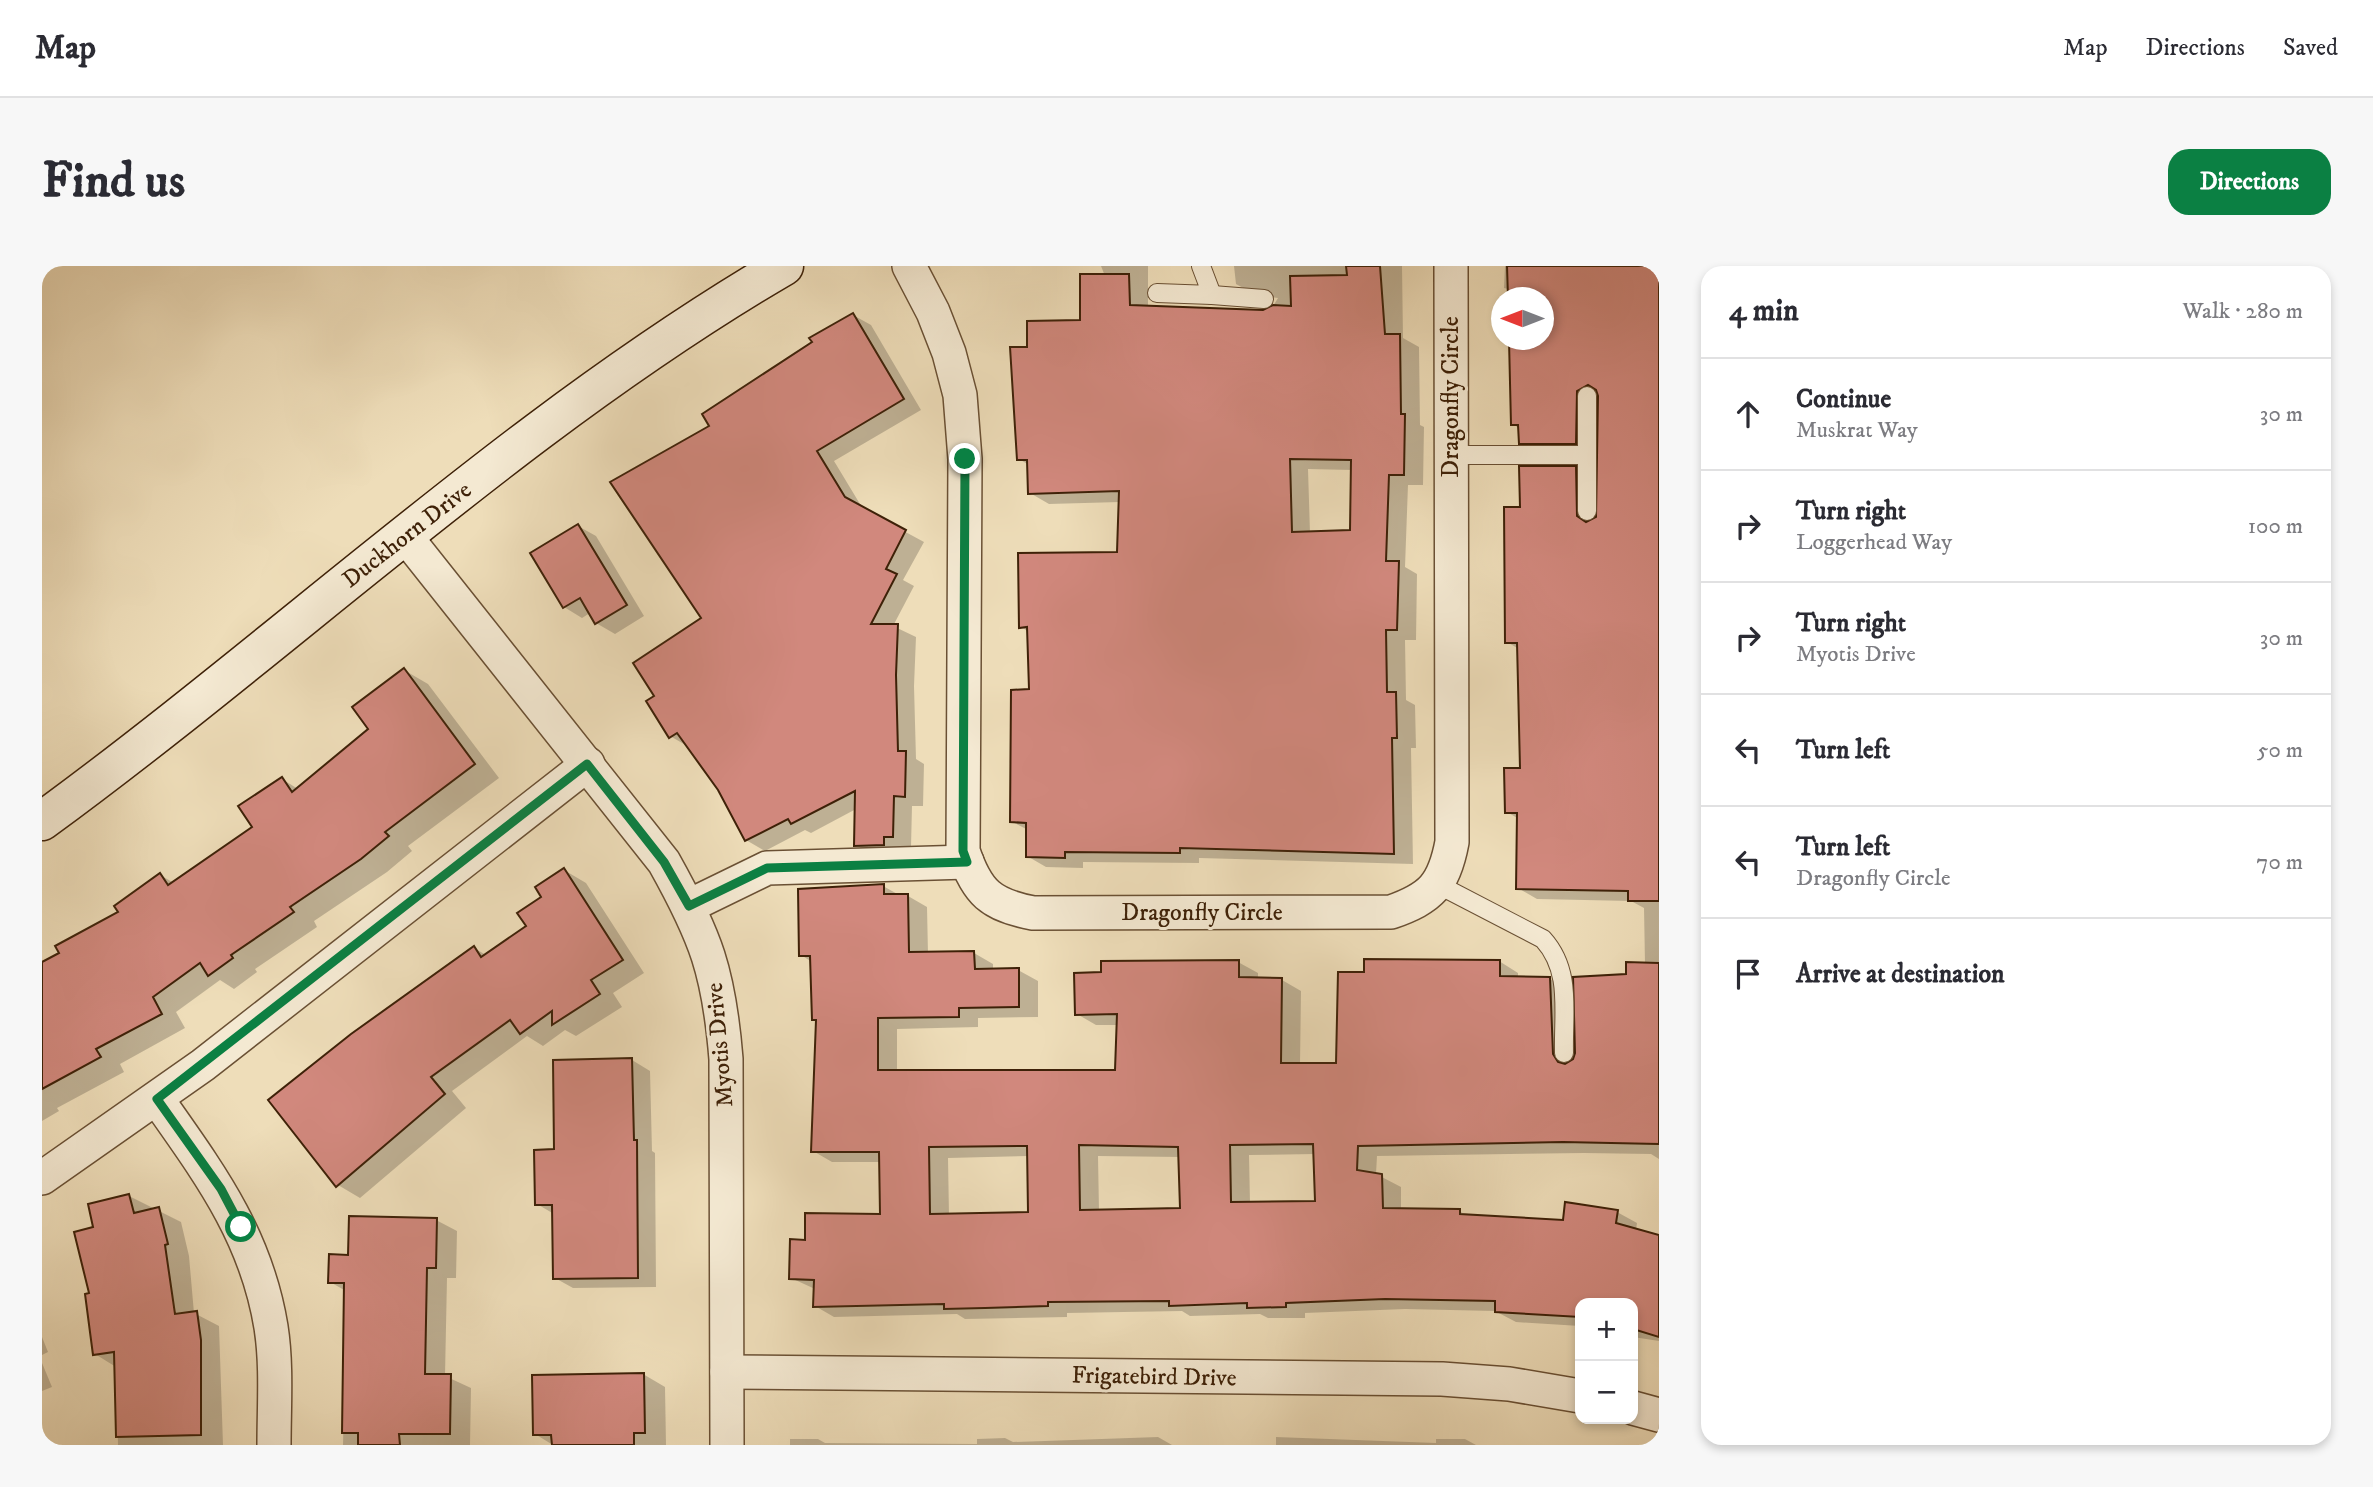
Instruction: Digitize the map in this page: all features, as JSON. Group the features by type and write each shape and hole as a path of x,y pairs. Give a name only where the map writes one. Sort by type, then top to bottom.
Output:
{"street":[{"name":"Duckhorn Drive","path":"42,821 600,386 737,294 784,266"},
{"name":"Dragonfly Circle","path":"909,266 933,312 960,395 965,459 963,851 972,878 990,898 1006,908 1033,913 1391,912 1417,903 1437,884 1447,869 1452,842 1451,266"},
{"name":"Myotis Drive","path":"405,537 664,862 689,906 710,956 721,996 726,1059 727,1445"},
{"path":"42,1178 157,1099 587,764"},
{"path":"689,906 767,868 967,862"},
{"path":"157,1099 221,1189 241,1227 263,1287 271,1329 274,1445"},
{"name":"Frigatebird Drive","path":"727,1372 1442,1379 1509,1384 1575,1395"},
{"path":"1638,1409 1659,1415"}],"lane":[{"path":"1201,266 1212,295"},
{"path":"1157,293 1264,299"},
{"path":"1587,396 1587,511"},
{"path":"1451,455 1587,455"},
{"path":"1437,884 1543,939 1554,950 1563,969 1564,1053"}],"building":[{"path":"1346,266 1380,266 1385,334 1400,334 1401,414 1405,414 1404,475 1389,475 1386,561 1399,561 1397,630 1386,630 1387,692 1396,692 1397,738 1392,738 1394,854 1180,848 1180,853 1065,852 1065,858 1026,857 1026,823 1010,822 1011,690 1029,689 1027,627 1019,628 1018,553 1117,552 1119,491 1028,494 1027,460 1017,460 1010,347 1027,347 1027,321 1080,320 1080,274 1129,274 1130,305 1263,310 1273,305 1291,306 1290,276 1347,275","holes":["1290,459 1351,460 1350,530 1292,532"]},
{"path":"1507,266 1659,266 1659,901 1628,901 1628,891 1516,889 1517,813 1505,813 1504,768 1520,768 1517,643 1505,643 1504,507 1520,507 1519,466 1576,466 1577,516 1586,522 1596,517 1598,396 1596,390 1588,385 1577,391 1576,444 1519,444 1518,425 1511,425 1509,350 1554,350 1554,287 1508,287"},
{"path":"853,313 904,399 817,451 845,497 906,530 886,569 897,574 871,624 898,624 898,751 906,751 905,797 894,796 893,837 884,837 884,845 854,846 855,791 791,824 788,819 745,841 718,790 677,733 669,738 646,701 654,696 633,663 701,618 610,482 709,426 702,414 812,342 809,338"},
{"path":"578,524 627,605 595,624 580,598 563,608 530,553"},
{"path":"404,668 475,764 385,832 389,836 361,859 290,907 294,912 231,955 233,958 208,976 200,963 153,997 162,1014 96,1049 101,1057 42,1089 42,962 59,953 55,946 118,912 114,906 160,873 168,885 252,827 238,806 282,777 292,792 368,729 352,707"},
{"path":"564,868 623,960 591,980 600,994 552,1025 552,1011 520,1034 510,1020 431,1077 445,1094 336,1187 268,1100 351,1034 474,946 481,957 526,926 517,913 541,897 535,887"},
{"path":"884,884 884,894 908,894 909,952 974,951 975,969 1019,968 1019,1007 959,1008 959,1017 878,1018 878,1070 1115,1070 1117,1014 1075,1015 1074,973 1101,972 1101,961 1239,960 1239,977 1282,978 1281,1063 1336,1063 1338,972 1364,972 1364,959 1500,960 1500,976 1550,977 1553,1054 1558,1062 1565,1064 1573,1059 1575,1053 1573,977 1626,974 1626,962 1659,963 1659,1144 1563,1142 1358,1146 1357,1170 1382,1174 1383,1208 1460,1209 1460,1214 1563,1220 1565,1202 1618,1210 1616,1223 1659,1235 1659,1337 1638,1331 1638,1298 1575,1298 1575,1317 1495,1312 1495,1301 1385,1299 1286,1303 1286,1307 1247,1308 1247,1303 1169,1306 1169,1301 1048,1302 1048,1306 944,1309 944,1304 813,1307 814,1280 789,1279 790,1239 805,1240 805,1213 880,1214 879,1152 811,1152 816,1020 812,1020 810,956 799,956 798,889","holes":["1313,1144 1315,1201 1231,1202 1230,1145","1079,1145 1178,1147 1180,1208 1080,1210","1027,1146 1028,1212 930,1214 929,1147"]},
{"path":"632,1058 634,1140 637,1140 638,1278 553,1279 552,1205 535,1205 534,1150 554,1149 553,1060"},
{"path":"129,1194 134,1213 159,1207 168,1244 165,1245 175,1314 197,1311 201,1340 201,1435 116,1437 114,1352 93,1355 85,1294 89,1293 74,1232 93,1227 88,1204"},
{"path":"349,1216 437,1218 436,1268 427,1268 425,1374 451,1374 450,1434 399,1434 400,1445 358,1445 358,1433 342,1433 344,1283 328,1283 329,1254 348,1255"},
{"path":"644,1373 645,1433 634,1433 634,1445 552,1445 551,1435 533,1435 532,1375"}],"route":[{"path":"241,1227 221,1189 157,1099 203,1066 587,764 664,862 689,906 767,868 967,862 963,851 965,459"}]}
